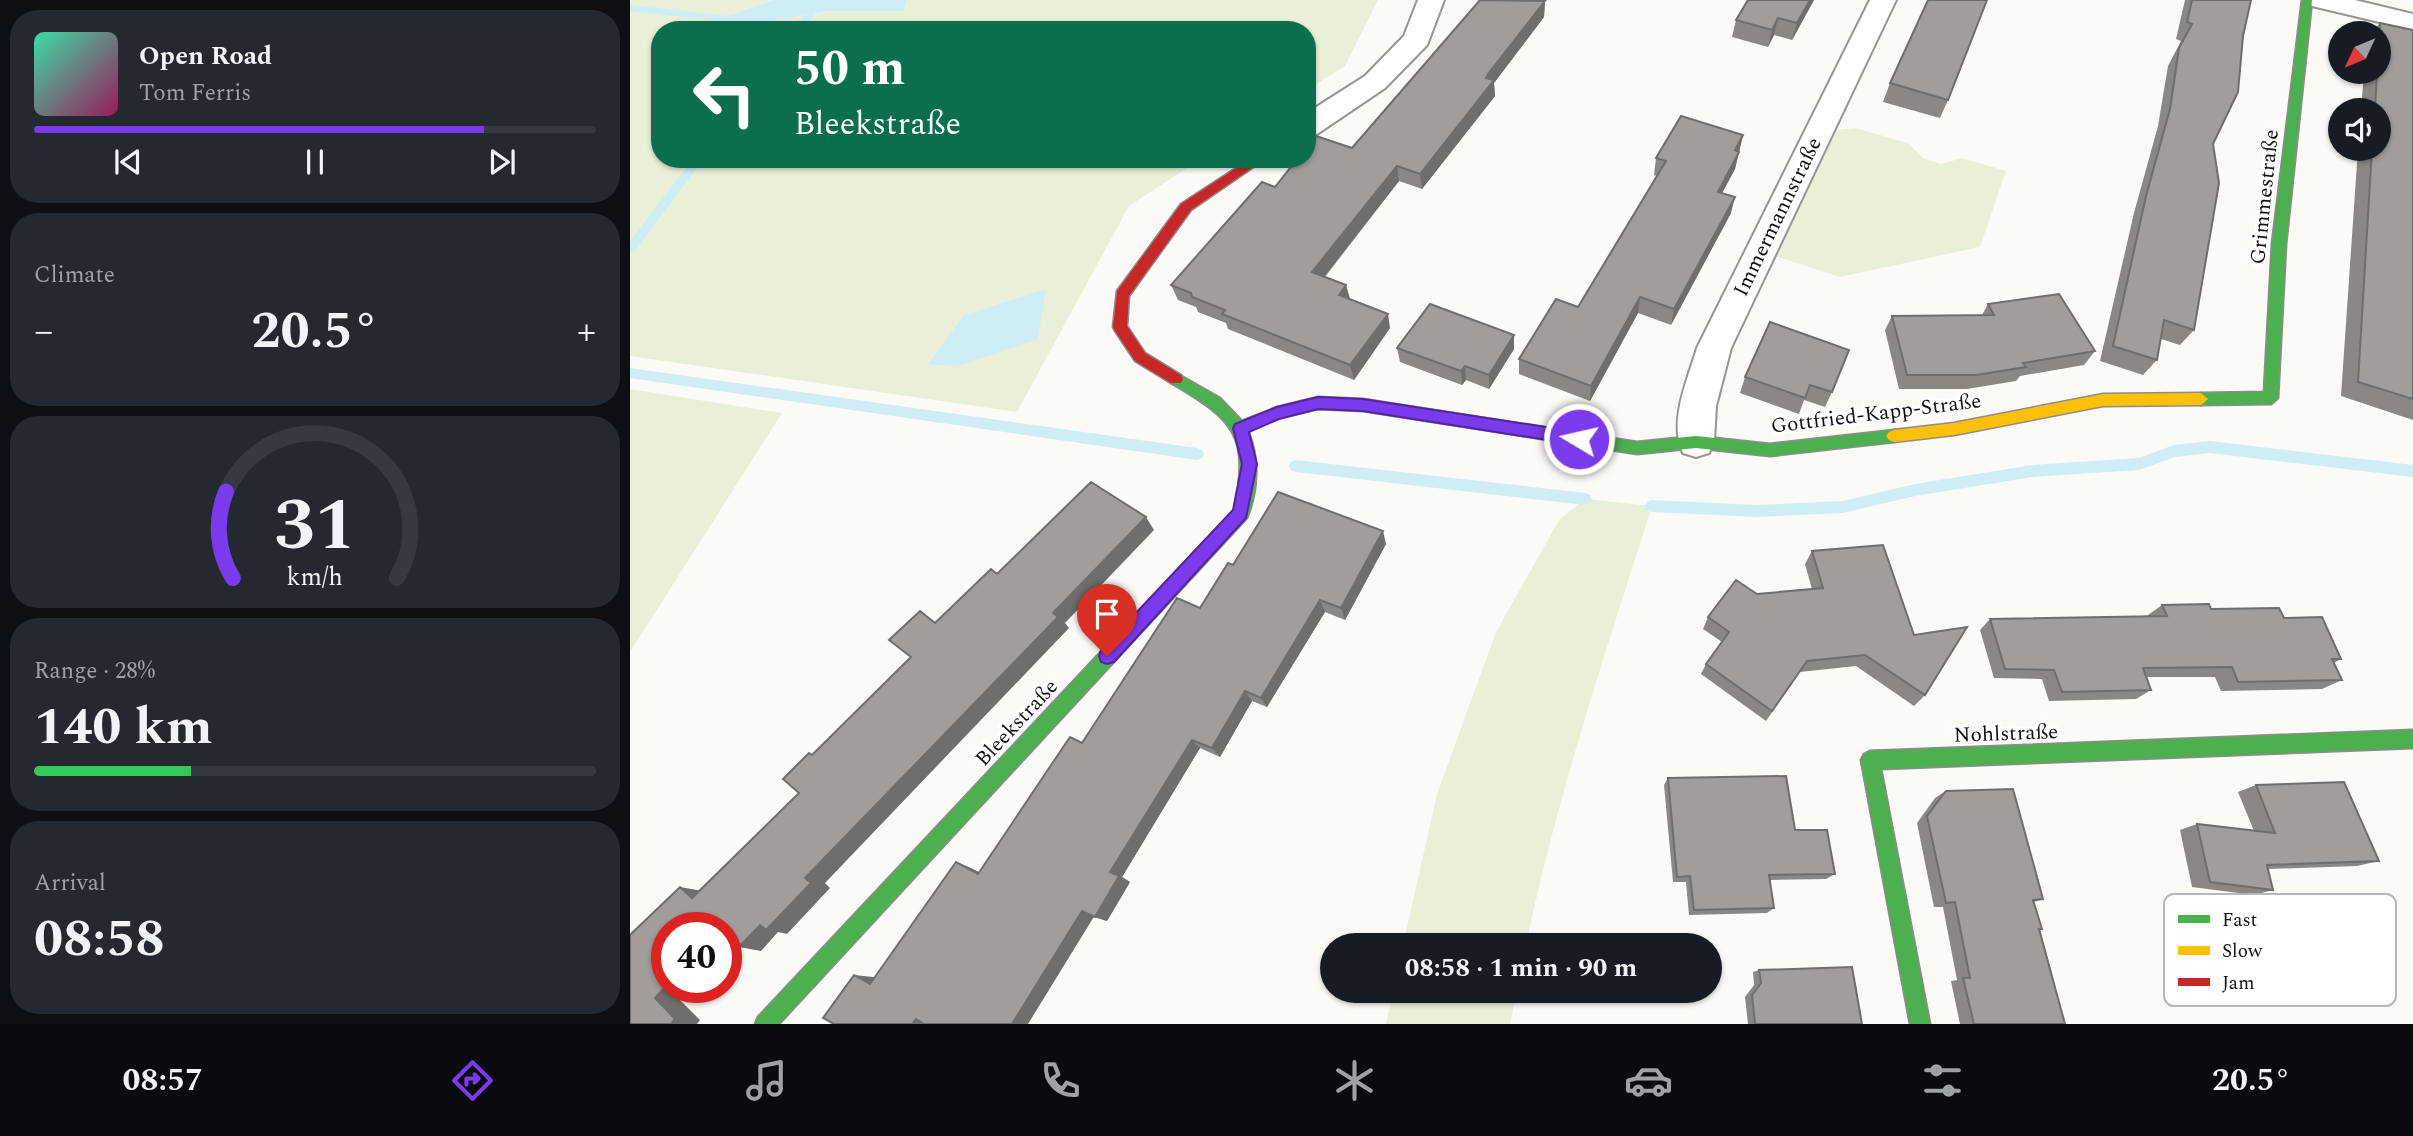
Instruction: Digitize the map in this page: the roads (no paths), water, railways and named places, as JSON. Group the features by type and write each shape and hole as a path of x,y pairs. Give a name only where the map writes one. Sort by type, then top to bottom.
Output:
{"street":[{"path":"1316,121 1375,82 1417,39 1431,0"},
{"name":"Immermannstraße","path":"1696,442 1698,406 1714,348 1883,0"},
{"name":"Grimmestraße","path":"2271,398 2279,244 2307,0"},
{"path":"2321,0 2413,22"},
{"path":"1241,428 1221,405 1140,357 1119,327 1122,295 1186,207 1245,168"},
{"name":"Gottfried-Kapp-Straße","path":"1241,428 1277,413 1318,403 1363,405 1637,448 1696,442 1770,450 1954,429 2103,400 2271,398"},
{"name":"Bleekstraße","path":"765,1024 1241,513 1249,464 1241,428"},
{"name":"Nohlstraße","path":"1920,1024 1870,760 2413,739"}],"water":[{"path":"773,0 907,0 903,11 831,11 768,21 733,21 737,12"},
{"path":"1046,289 1038,339 957,366 928,364 964,315"}],"waterway":[{"path":"805,21 819,2"},
{"path":"630,8 728,19 754,14"},
{"path":"630,249 692,168"},
{"path":"630,373 1197,454"},
{"path":"1652,506 1757,511 1843,507 1915,490 2032,471 2139,464 2174,451 2210,447 2413,471"},
{"path":"1296,466 1585,499"}]}
